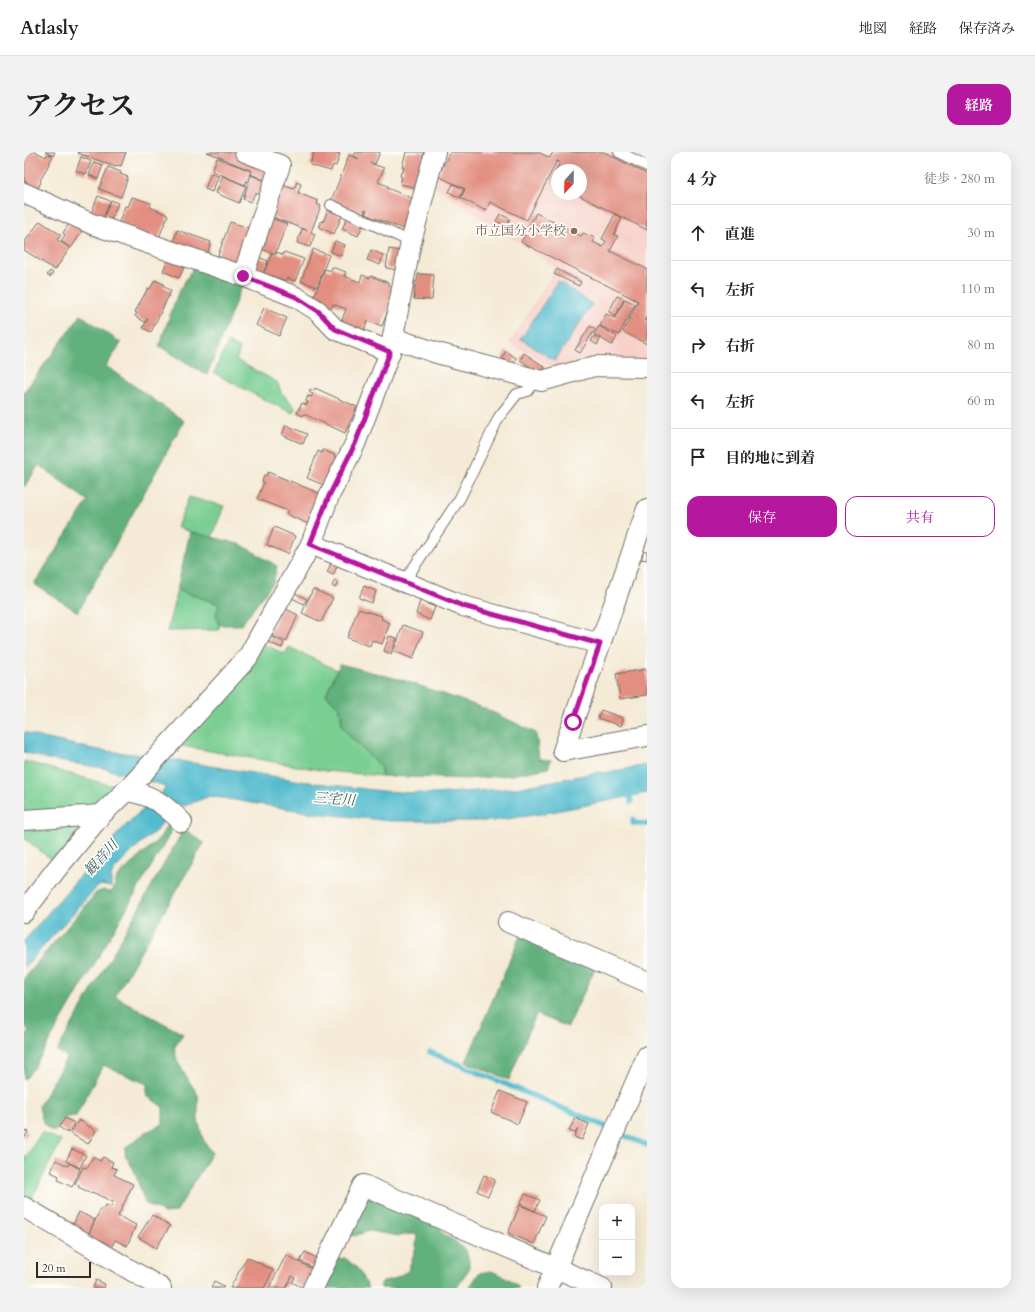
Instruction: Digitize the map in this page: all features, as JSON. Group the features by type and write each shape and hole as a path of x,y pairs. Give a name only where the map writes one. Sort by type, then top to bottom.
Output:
{"street":[{"path":"243,276 281,162 244,152"},
{"path":"24,912 55,871 101,815 129,788 248,657 310,544 329,496 355,444 391,345 411,242 435,152"},
{"path":"24,193 92,224 243,276 296,297 318,311 335,329 391,345 437,353 542,381 596,366 647,367"},
{"path":"647,509 563,751 647,736"},
{"path":"310,544 463,606 600,644"},
{"path":"129,788 136,792 155,798 179,818"},
{"path":"24,820 101,815"},
{"path":"508,922 647,982"},
{"path":"547,1288 647,1056"},
{"path":"313,1288 363,1185 602,1288"},
{"path":"24,1207 160,1288"}],"lane":[{"path":"619,152 647,166"},
{"path":"331,205 411,242"},
{"path":"404,582 460,498 499,417 517,394 528,391 536,379"}],"shaded area":[{"name":"市立国分小学校","path":"440,152 647,152 647,361 557,370 509,343 556,268 431,184"}],"green space":[{"path":"195,265 243,283 207,375 159,346 178,293"},
{"path":"81,315 121,343 106,366 184,421 78,612 34,584 88,501 39,465 24,487 24,392"},
{"path":"228,342 240,349 236,360 277,382 281,392 295,407 293,413 214,373"},
{"path":"189,497 224,506 212,537 190,532 177,527"},
{"path":"190,532 242,545 277,566 273,583 241,625 219,625 216,615 219,604 177,590"},
{"path":"177,590 220,604 216,615 219,630 167,631"},
{"path":"261,643 285,654 289,647 337,670 326,694 340,709 342,726 354,741 380,766 382,776 326,771 176,745"},
{"path":"340,664 406,681 486,709 536,733 539,759 551,760 548,768 512,775 468,779 382,776 380,766 354,741 342,726 340,709 326,694"},
{"path":"24,761 120,788 102,807 24,815"},
{"path":"169,821 174,825 166,841 35,1066 24,1079 24,1037 29,1031 24,1027 24,978 96,893 103,890 109,892 113,891 117,877 160,838"},
{"path":"73,823 81,828 56,863 24,838 24,825"},
{"path":"184,829 204,843 115,996 183,1034 174,1048 177,1060 198,1095 198,1120 203,1139 212,1153 176,1212 164,1213 145,1203 134,1170 125,1155 126,1147 146,1132 163,1124 163,1107 147,1096 147,1084 103,1065 76,1116 65,1118 54,1132 45,1125 39,1106 67,1057 57,1051"},
{"path":"520,936 595,968 568,1027 536,1014 509,1080 466,1062"},
{"path":"42,1132 61,1141 30,1202 24,1198 24,1160"},
{"path":"369,1197 439,1225 444,1235 455,1241 466,1251 469,1261 469,1269 456,1288 381,1288 381,1283 393,1279 408,1271 416,1247 417,1233 399,1236 369,1231 353,1236 347,1231 362,1199"},
{"path":"345,1258 358,1269 368,1288 320,1288 334,1260"},
{"path":"491,1271 510,1280 519,1288 469,1288 479,1273"}],"water":[{"path":"558,281 592,304 555,361 521,339"},
{"path":"24,732 43,738 98,750 150,756 301,781 381,791 435,794 516,788 600,772 604,773 647,765 647,793 541,814 492,821 390,821 307,812 210,796 184,806 179,804 174,807 157,830 143,841 114,870 111,876 111,887 101,885 96,888 24,968 24,941 104,848 133,818 159,797 166,786 103,768 51,760 24,752"}],"building":[{"path":"24,152 36,152 46,157 48,153 45,152 55,152 38,188 36,187 35,190 26,186 27,182 24,181"},
{"path":"78,152 126,152 121,166 117,165 116,167"},
{"path":"207,152 234,152 274,167 268,182 251,174 252,171"},
{"path":"314,152 338,152 337,153 340,154 336,166 333,165 331,171 310,165"},
{"path":"356,152 380,152 375,164 370,163 384,168 378,182 388,186 387,188 414,199 403,229 365,214 367,211 365,210 364,215 331,201 349,155 359,159 354,156"},
{"path":"406,152 424,152 422,158 425,159 417,188 400,184 402,177 400,176 401,172 403,172 404,167 402,167"},
{"path":"450,152 538,152 550,158 553,152 604,152 647,174 647,230 587,200 587,164 559,164 560,162 557,161 555,164 551,164 551,173 527,220 490,202 486,211 461,198 465,189 438,176"},
{"path":"81,157 91,161 86,174 76,171"},
{"path":"217,158 251,171 245,185 212,171"},
{"path":"94,162 103,165 98,179 89,175"},
{"path":"108,167 121,172 120,174 128,177 121,197 99,189"},
{"path":"211,173 219,176 212,192 205,189"},
{"path":"251,175 268,182 263,196 255,193 251,202 243,199"},
{"path":"223,176 246,186 239,203 216,193"},
{"path":"297,182 301,184 298,193 318,201 317,204 321,206 311,232 315,234 310,247 297,243 302,229 307,230 272,217 282,185 294,189"},
{"path":"453,184 464,189 460,198 449,192"},
{"path":"98,196 110,201 102,221 90,216"},
{"path":"132,197 151,203 150,207 168,215 158,240 129,229 130,226 119,222 125,206 128,207"},
{"path":"111,200 118,203 110,222 103,219"},
{"path":"328,210 342,216 334,234 319,227"},
{"path":"536,213 581,236 583,233 595,238 593,242 603,247 606,241 602,239 615,214 622,218 614,235 618,236 610,251 647,269 647,316 644,321 647,318 647,344 623,332 638,301 521,242"},
{"path":"500,214 510,219 506,226 496,221"},
{"path":"271,218 287,224 275,254 259,248"},
{"path":"347,218 363,225 358,236 342,229"},
{"path":"40,221 61,235 57,240 70,248 55,270 24,250 24,243"},
{"path":"70,222 83,230 71,248 61,241 65,235 63,233"},
{"path":"230,222 249,228 236,265 217,258"},
{"path":"177,230 211,242 207,255 173,243"},
{"path":"335,241 345,245 341,256 331,252"},
{"path":"313,249 329,255 317,287 301,281"},
{"path":"389,249 401,251 398,270 386,268"},
{"path":"371,250 383,255 380,265 367,260"},
{"path":"277,252 283,255 284,252 304,259 295,281 287,278 286,281 264,273 272,253 276,254"},
{"path":"256,256 268,261 262,276 253,273"},
{"path":"169,258 185,265 179,278 163,271"},
{"path":"332,267 346,272 344,276 360,282 362,275 370,278 371,276 389,283 388,285 392,287 390,293 394,295 382,326 368,321 363,332 341,323 346,309 333,304 331,309 318,304 320,299 314,297 325,269 331,271"},
{"path":"557,269 581,282 579,286 554,274"},
{"path":"50,271 53,273 50,277 47,275"},
{"path":"418,274 434,275 432,300 414,299 415,281 417,282"},
{"path":"155,280 164,284 163,286 171,291 151,332 143,328 148,318 145,322 135,316 137,313 135,312 148,288 150,289"},
{"path":"617,296 624,299 616,316 609,312"},
{"path":"625,299 635,304 619,335 600,326 606,314 615,318"},
{"path":"264,308 287,318 279,336 256,325"},
{"path":"590,326 595,329 580,353 575,350"},
{"path":"599,326 617,337 612,345 594,334"},
{"path":"594,336 600,339 597,345 591,341"},
{"path":"506,351 516,358 512,364 502,358"},
{"path":"524,353 545,367 541,374 520,360"},
{"path":"315,388 357,407 345,433 304,414 303,416 297,413 302,403 307,405 308,402 306,401 308,396 311,397 313,394 309,392 310,389 314,391"},
{"path":"286,425 307,434 303,444 282,435"},
{"path":"323,450 335,455 334,457 337,459 326,486 307,478 318,451 322,453"},
{"path":"268,472 321,494 311,525 286,514 288,511 257,499 264,482 262,482 264,475 267,475"},
{"path":"274,527 295,536 288,554 267,545"},
{"path":"643,551 647,552 647,560 641,559"},
{"path":"333,559 339,562 333,575 327,572"},
{"path":"335,580 338,582 335,588 332,586"},
{"path":"364,586 376,591 372,603 359,598"},
{"path":"313,589 333,598 321,622 302,613"},
{"path":"295,593 307,599 304,604 292,598"},
{"path":"420,601 435,607 430,620 416,614"},
{"path":"282,607 298,615 286,642 269,634"},
{"path":"358,609 382,616 381,619 390,623 382,644 372,640 370,646 347,638"},
{"path":"403,625 423,632 413,659 394,651"},
{"path":"270,636 284,643 282,648 268,642"},
{"path":"389,636 397,638 391,654 384,651"},
{"path":"647,669 647,695 620,699 616,674"},
{"path":"601,710 623,718 621,726 598,718"},
{"path":"500,1091 527,1102 518,1124 491,1112"},
{"path":"65,1118 74,1123 68,1133 59,1127"},
{"path":"575,1118 589,1124 582,1140 574,1137 578,1129 575,1133 569,1131"},
{"path":"79,1120 96,1131 88,1144 70,1133"},
{"path":"24,1130 28,1132 24,1139"},
{"path":"72,1149 86,1155 80,1168 66,1161"},
{"path":"93,1157 100,1161 103,1157 113,1162 111,1167 117,1169 114,1175 133,1184 118,1216 136,1225 127,1246 115,1240 111,1248 87,1237 101,1208 103,1209 105,1205 111,1207 113,1202 78,1187 79,1185 75,1184 83,1167 87,1168"},
{"path":"56,1160 68,1166 69,1163 80,1169 72,1187 58,1180 59,1176 51,1172"},
{"path":"484,1175 495,1180 488,1196 477,1191"},
{"path":"525,1194 540,1200 535,1211 520,1204"},
{"path":"520,1205 546,1216 534,1244 508,1233"},
{"path":"79,1212 95,1220 88,1235 72,1227"},
{"path":"152,1215 170,1226 156,1248 138,1237"},
{"path":"305,1252 320,1260 315,1269 300,1261"},
{"path":"286,1255 314,1270 303,1288 292,1282 295,1278 292,1276 286,1288 269,1288"},
{"path":"247,1257 273,1270 264,1288 230,1288"},
{"path":"96,1280 105,1284 104,1288 93,1288"},
{"path":"214,1281 224,1286 223,1288 211,1288"}],"waterway":[{"path":"629,790 631,802"},
{"path":"633,819 633,823 647,824"},
{"path":"430,1052 609,1128"},
{"path":"623,1135 647,1145"}],"place":[{"name":"市立国分小学校","path":"574,231"}],"route":[{"path":"243,276 296,297 318,311 335,329 390,352 355,444 329,496 310,544 463,606 600,644 573,722"}],"water label":[{"name":"三宅川","path":"334,799"},
{"name":"観音川","path":"101,858"}]}
